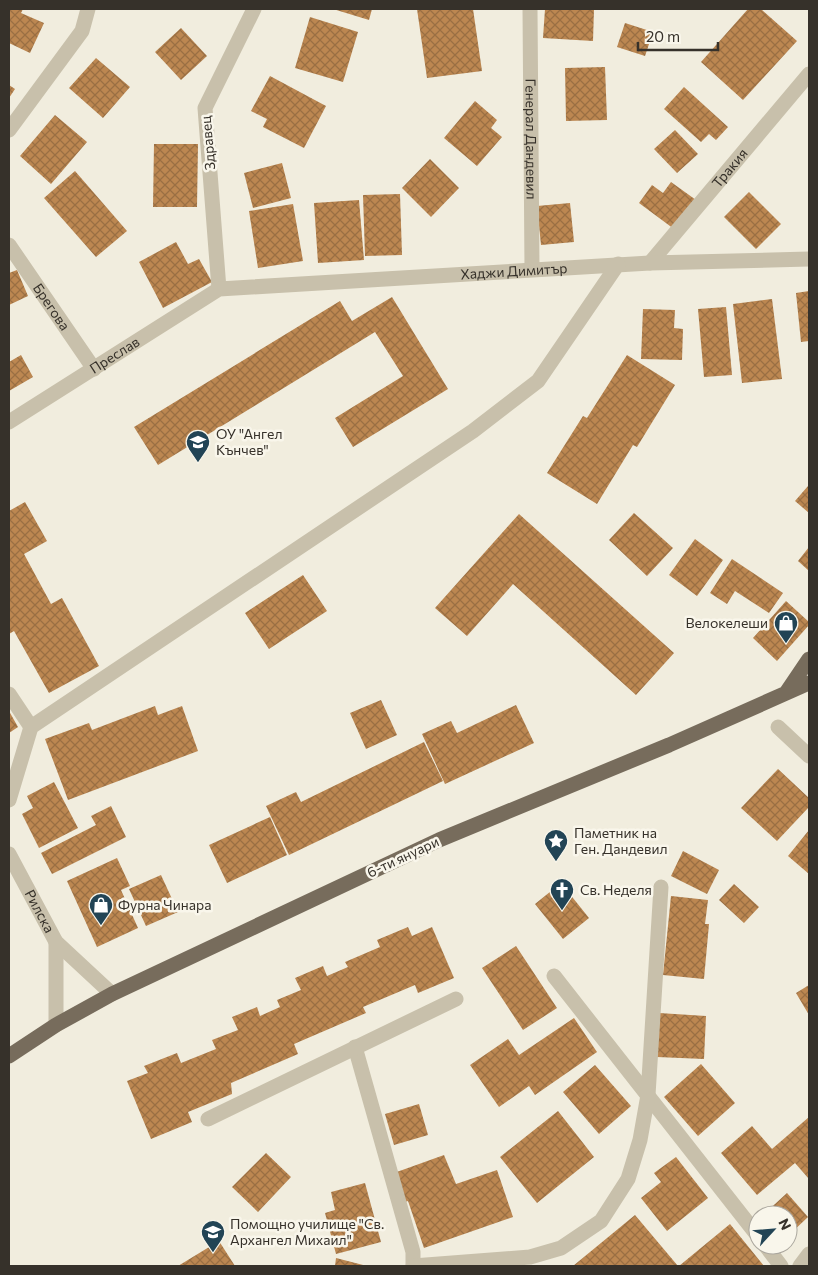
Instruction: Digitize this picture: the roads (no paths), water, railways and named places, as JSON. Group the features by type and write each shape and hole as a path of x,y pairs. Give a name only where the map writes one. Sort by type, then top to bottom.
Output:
{"main road":[{"path":"786,693 809,659"},
{"name":"6-ти януари","path":"9,1056 56,1025 112,994 439,840 669,745 809,683"}],"street":[{"path":"9,130 82,31 88,9"},
{"name":"Здравец","path":"220,289 205,108 254,9"},
{"name":"Генерал Дандевил","path":"530,9 532,269"},
{"name":"Тракия","path":"650,263 809,74"},
{"name":"Брегова","path":"9,245 94,369"},
{"name":"Хаджи Димитър","path":"220,289 618,264 809,259"},
{"path":"9,800 31,727 473,432 538,380 618,264"},
{"name":"Преслав","path":"9,422 220,289"},
{"path":"9,694 31,727"},
{"path":"778,727 809,756"},
{"name":"Рилска","path":"9,854 56,942"},
{"path":"355,1047 414,1252 413,1266 530,1257 561,1248 601,1221 628,1179 640,1140 648,1095 661,887"},
{"path":"56,942 112,994"},
{"path":"56,942 56,1025"},
{"path":"554,976 748,1223"},
{"path":"208,1119 456,999"},
{"path":"800,1266 809,1254"},
{"path":"773,1255 781,1266"}],"place":[{"name":"ОУ \"Ангел Кънчев\"","path":"198,463"},
{"name":"Велокелеши","path":"786,644"},
{"name":"Паметник на Ген. Дандевил","path":"556,862"},
{"name":"Св. Неделя","path":"562,911"},
{"name":"Фурна Чинара","path":"101,926"},
{"name":"Помощно училище \"Св. Архангел Михаил\"","path":"213,1253"}]}
